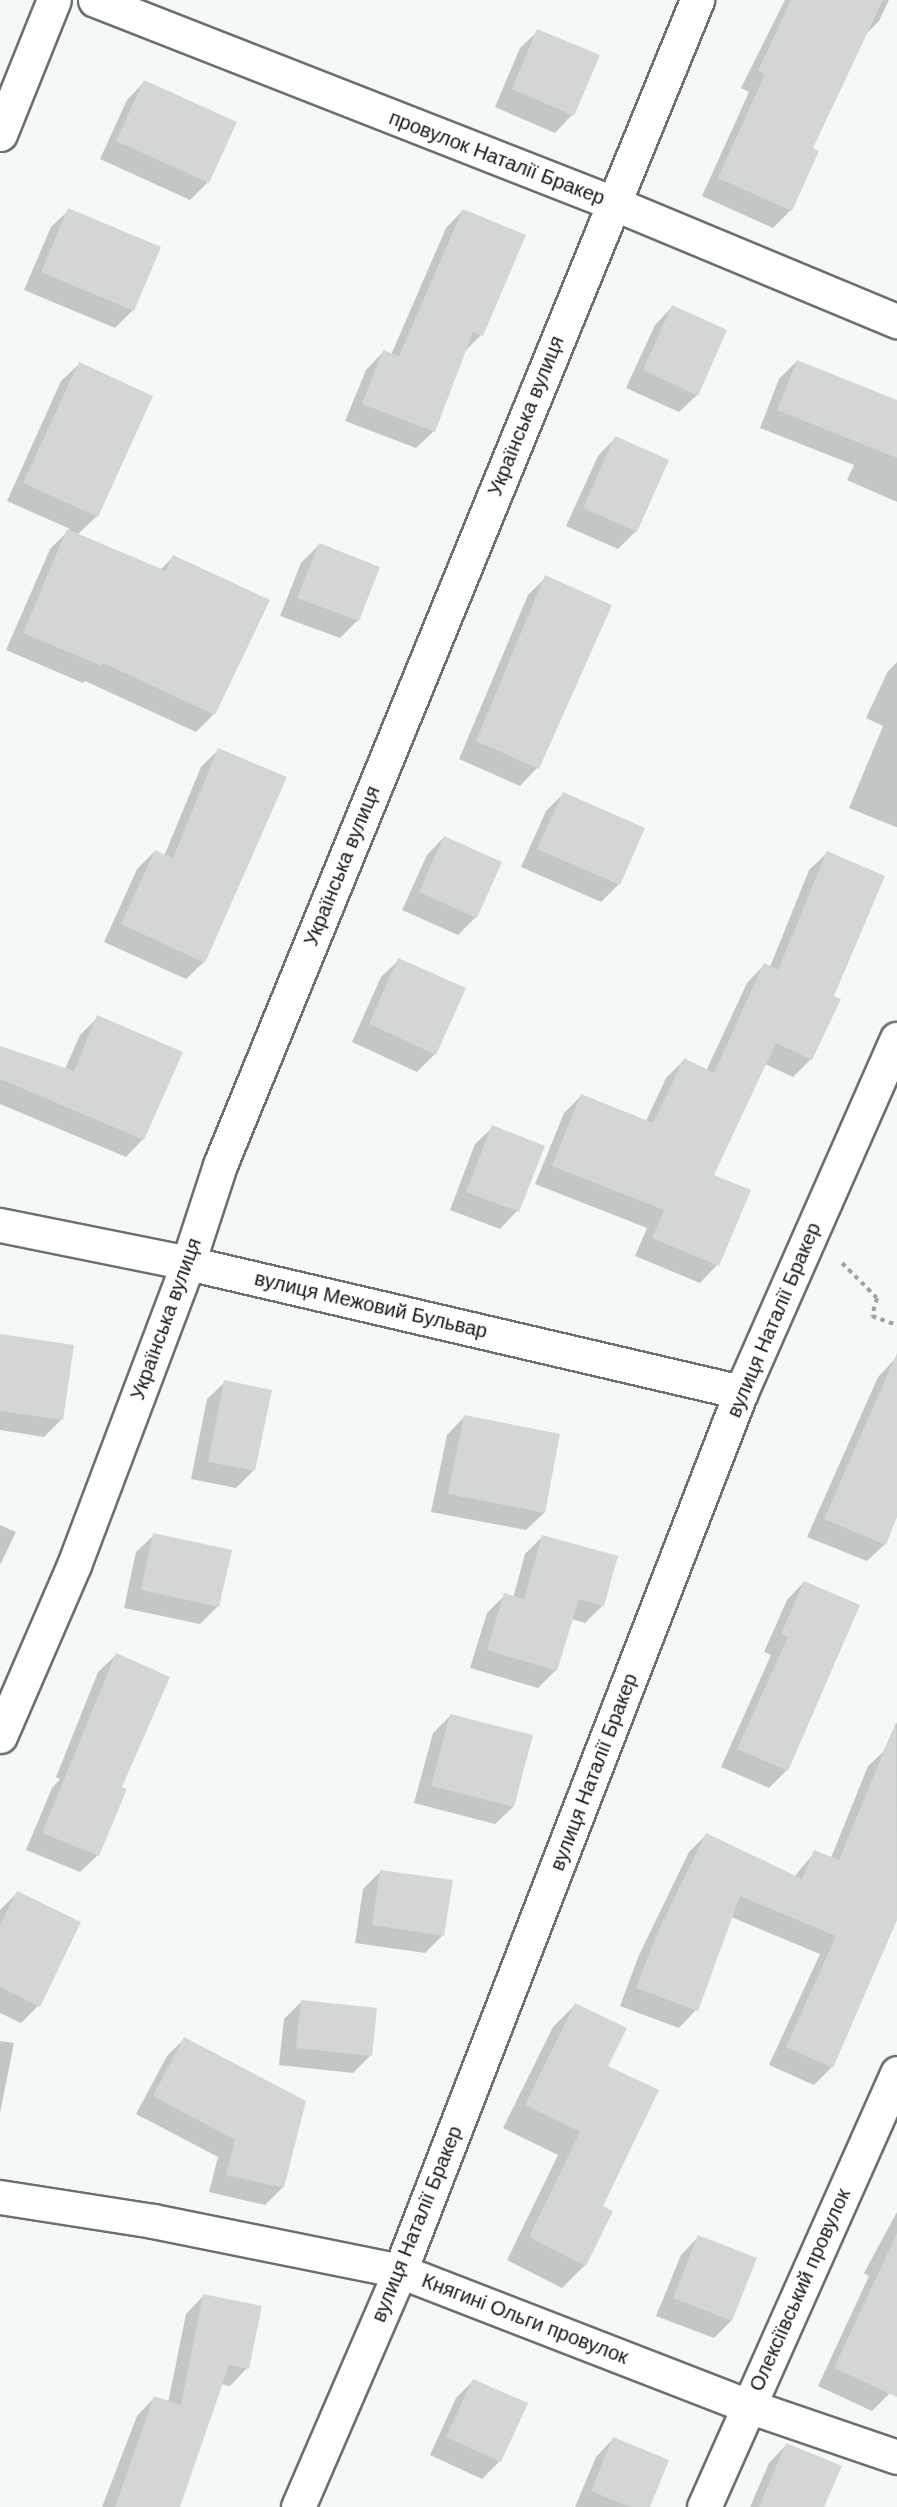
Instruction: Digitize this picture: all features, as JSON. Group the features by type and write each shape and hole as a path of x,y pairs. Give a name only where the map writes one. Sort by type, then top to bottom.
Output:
{"street":[{"path":"0,134 54,0"},
{"name":"провулок Наталії Бракер","path":"95,0 613,203 897,321"},
{"name":"Українська вулиця","path":"0,1736 74,1565 188,1263 220,1165 697,0"},
{"name":"вулиця Наталії Бракер","path":"298,2507 400,2271 741,1392 897,1039"},
{"name":"вулиця Межовий Бульвар","path":"0,1225 188,1263 741,1392"},
{"name":"Олексіївський провулок","path":"704,2507 897,2073"},
{"name":"Княгині Ольги провулок","path":"0,2197 153,2221 400,2271 748,2406 897,2457"}],"path":[{"path":"819,1216 848,1271 877,1298 872,1316 897,1325"}],"building":[{"path":"791,0 883,0 813,148 819,151 792,211 718,178 765,74 758,71"},
{"path":"537,29 600,55 574,116 512,89"},
{"path":"144,80 237,122 209,183 116,141"},
{"path":"68,208 161,247 134,311 41,272"},
{"path":"463,209 526,235 483,336 473,332 435,432 362,404 383,350 399,356"},
{"path":"672,305 727,330 698,396 643,370"},
{"path":"797,360 897,400 897,458 777,410"},
{"path":"79,362 153,396 98,517 23,483"},
{"path":"615,436 669,460 637,532 583,508"},
{"path":"67,529 166,571 173,555 270,600 215,715 103,663 102,666 23,633"},
{"path":"319,543 380,567 359,621 297,598"},
{"path":"545,575 612,605 539,769 476,741"},
{"path":"218,748 287,777 205,963 121,924 155,850 173,858"},
{"path":"563,792 645,828 620,885 537,849"},
{"path":"444,836 502,862 477,918 419,892"},
{"path":"827,851 885,876 834,996 841,999 812,1060 776,1043 714,1175 751,1190 719,1266 652,1238 664,1210 552,1166 581,1094 653,1123 684,1058 714,1073 764,963 778,970"},
{"path":"398,958 466,988 436,1055 369,1024"},
{"path":"97,1015 183,1052 144,1140 0,1079 0,1046 74,1071"},
{"path":"492,1125 545,1146 519,1212 466,1192"},
{"path":"0,1334 74,1345 63,1420 0,1411"},
{"path":"897,1353 897,1517 886,1545 824,1519"},
{"path":"224,1380 272,1390 255,1471 208,1462"},
{"path":"464,1415 560,1434 545,1513 448,1494"},
{"path":"153,1533 232,1550 219,1607 141,1590"},
{"path":"542,1535 618,1556 604,1606 579,1599 557,1671 487,1650 504,1593 524,1599"},
{"path":"804,1581 860,1605 788,1771 737,1749 788,1637 781,1634"},
{"path":"116,1653 170,1677 122,1787 127,1789 99,1856 42,1833"},
{"path":"450,1714 533,1735 514,1807 431,1786"},
{"path":"896,1722 897,1920 833,2068 786,2047 836,1936 740,1896 698,2011 636,1988 656,1936 706,1833 802,1879 814,1850 839,1860"},
{"path":"380,1870 453,1880 444,1936 372,1925"},
{"path":"17,1891 81,1922 40,2007 0,1987 0,1925"},
{"path":"301,2000 377,2008 372,2056 296,2048"},
{"path":"575,2003 627,2028 608,2066 659,2090 603,2206 613,2211 586,2266 529,2237 580,2132 525,2105"},
{"path":"184,2037 306,2101 284,2188 226,2175 235,2140 153,2096"},
{"path":"897,2233 897,2397 834,2368"},
{"path":"698,2235 757,2258 732,2321 673,2298"},
{"path":"203,2294 262,2306 249,2369 229,2365 180,2507 115,2507 154,2396 181,2405"},
{"path":"473,2379 528,2403 501,2462 446,2437"},
{"path":"613,2437 669,2460 650,2507 630,2507 591,2491"},
{"path":"786,2443 842,2466 824,2507 759,2507"}]}
